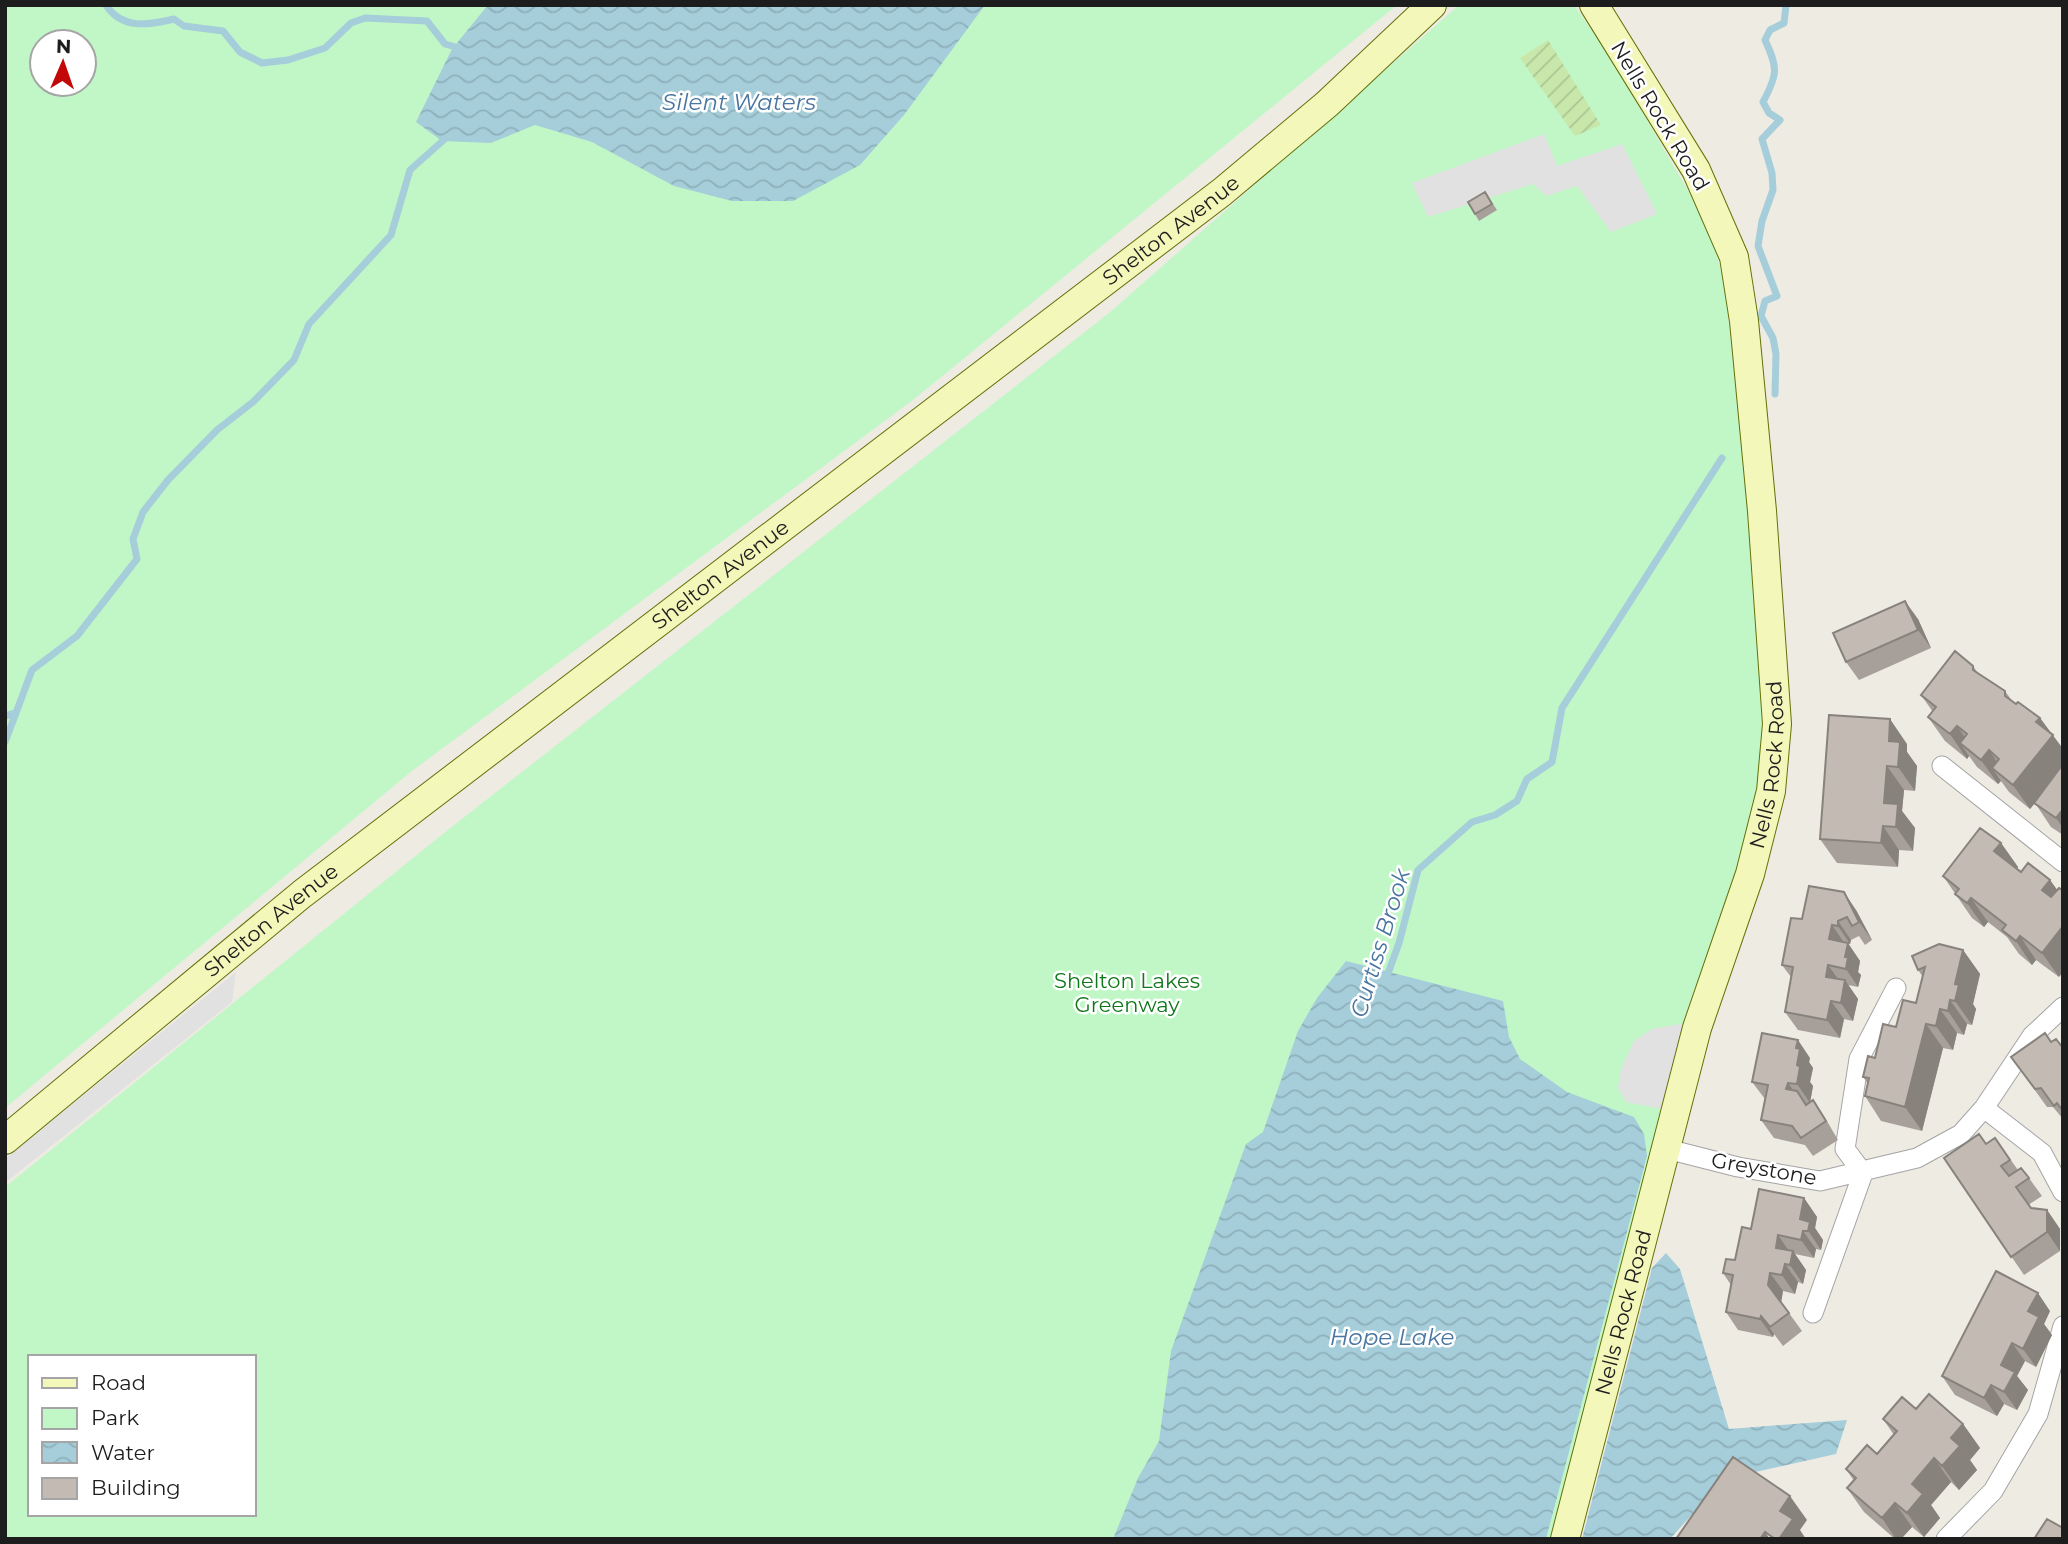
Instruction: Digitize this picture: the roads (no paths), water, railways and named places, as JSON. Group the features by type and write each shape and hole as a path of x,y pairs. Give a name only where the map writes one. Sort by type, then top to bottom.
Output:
{"main road":[{"name":"Shelton Avenue","path":"5,1140 302,894 1222,192 1327,104 1432,5"},
{"name":"Nells Rock Road","path":"1565,1539 1697,1028 1756,850 1771,791 1777,724 1762,511 1744,321 1734,257 1696,170 1594,5"}],"street":[{"path":"1942,766 2063,862"},
{"name":"Greystone","path":"1863,1173 1845,1149 1859,1059 1896,988"},
{"name":"Greystone","path":"1667,1149 1738,1167 1820,1181 1863,1173 1917,1158 1961,1134 1984,1108 2032,1036 2063,1006"},
{"path":"1984,1108 2042,1153 2063,1192"},
{"path":"1813,1313 1863,1173"},
{"path":"1946,1539 1993,1491 2038,1414 2063,1326"}],"water":[{"name":"Silent Waters","path":"488,5 985,5 904,115 860,165 793,201 732,201 674,186 592,142 535,125 491,143 442,141 416,122 452,49"},
{"name":"Hope Lake","path":"1346,961 1503,1001 1509,1037 1520,1059 1567,1092 1634,1117 1644,1134 1647,1156 1546,1539 1113,1539 1138,1478 1159,1441 1171,1351 1246,1144 1263,1132 1298,1031 1317,998"},
{"path":"1666,1253 1680,1269 1729,1429 1847,1420 1836,1454 1724,1479 1670,1539 1582,1539 1652,1268"}],"waterway":[{"path":"106,5 112,13 128,22 146,24 174,19 184,26 223,31 240,52 262,63 288,60 325,48 351,23 365,18 427,21 445,44 459,48"},
{"name":"Curtiss Brook","path":"1775,394 1776,354 1773,338 1761,316 1765,301 1777,296 1758,246 1762,221 1773,190 1772,173 1762,139 1780,120 1769,113 1763,102 1774,77 1774,65 1765,40 1770,30 1784,23 1786,5"},
{"path":"5,716 16,713 32,670 77,636 137,559 133,539 143,512 168,480 217,430 253,402 294,360 309,324 391,235 410,170 447,137"},
{"name":"Curtiss Brook","path":"1386,979 1399,943 1418,870 1472,822 1495,815 1517,801 1527,779 1552,762 1562,708 1722,458"},
{"path":"5,742 16,713"}],"park label":[{"name":"Shelton Lakes Greenway","path":"1127,993"}]}
